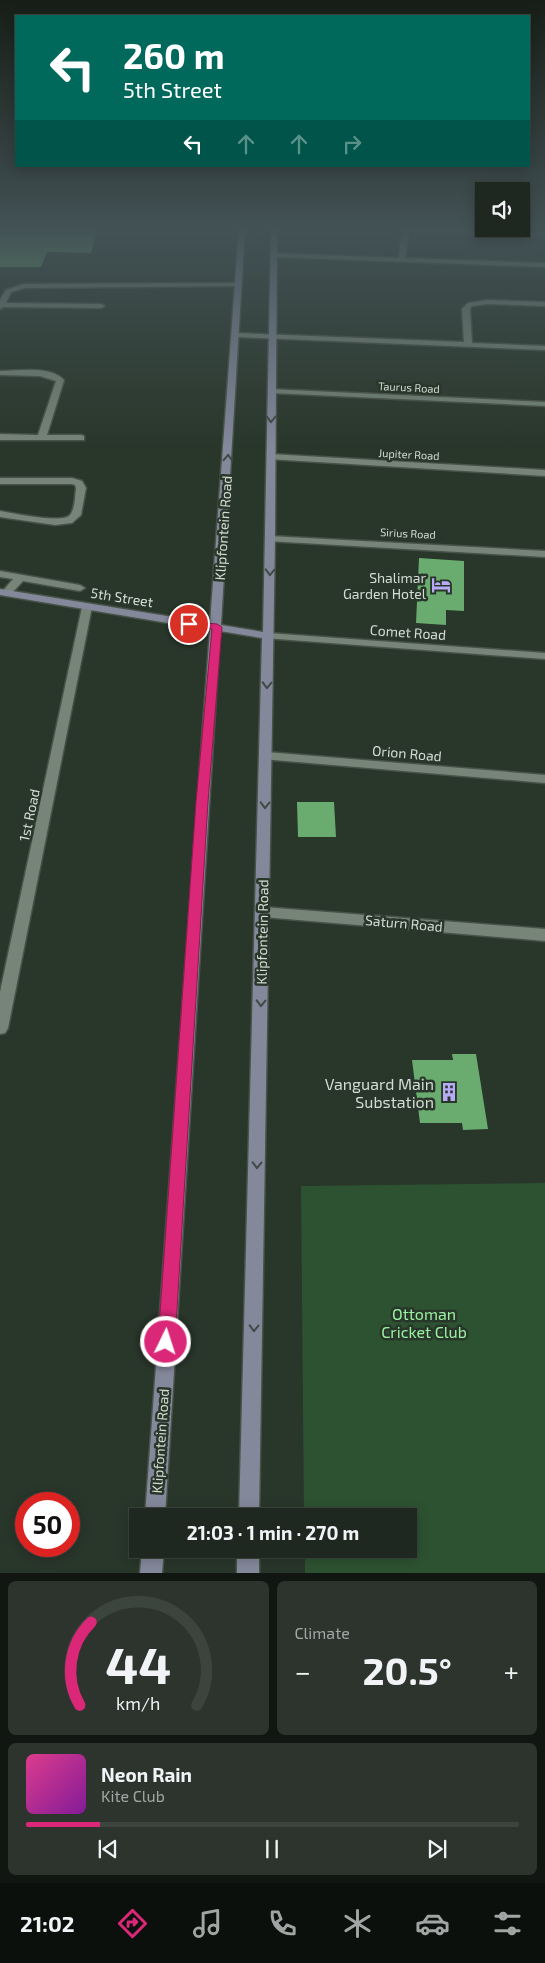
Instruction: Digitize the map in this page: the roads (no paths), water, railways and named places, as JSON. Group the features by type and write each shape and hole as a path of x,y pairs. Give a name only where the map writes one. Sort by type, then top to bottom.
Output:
{"main road":[{"name":"Klipfontein Road","path":"156,1508 201,820 217,627 238,301"},
{"name":"Klipfontein Road","path":"249,1508 263,912 273,301"},
{"name":"5th Street","path":"3,593 268,636"},
{"path":"151,1573 152,1558"},
{"path":"248,1558 248,1573"}],"street":[{"path":"1,302 101,306"},
{"path":"468,344 466,309 470,304 487,302 545,304"},
{"path":"236,335 545,348"},
{"path":"0,374 53,375 60,380 42,437"},
{"name":"Taurus Road","path":"272,391 545,404"},
{"path":"0,437 81,438"},
{"name":"Jupiter Road","path":"271,458 545,473"},
{"path":"0,481 72,481 80,483 81,488 76,516 69,522 55,522 0,514"},
{"name":"Sirius Road","path":"270,539 545,554"},
{"path":"0,574 80,588"},
{"path":"3,593 20,578"},
{"name":"1st Road","path":"0,1028 87,607"},
{"name":"Comet Road","path":"268,636 545,656"},
{"name":"Orion Road","path":"266,756 545,779"},
{"name":"Saturn Road","path":"263,912 545,935"}],"place":[{"name":"Shalimar Garden Hotel","path":"441,585"},
{"name":"Vanguard Main Substation","path":"449,1092"}],"park label":[{"name":"Ottoman Cricket Club","path":"424,1322"}]}
